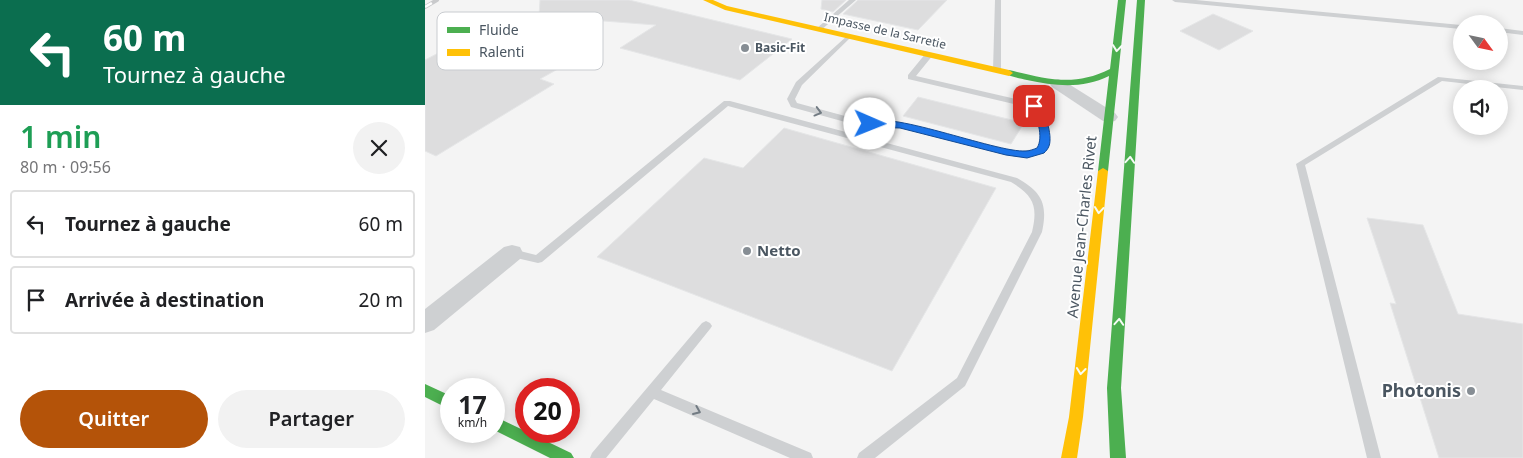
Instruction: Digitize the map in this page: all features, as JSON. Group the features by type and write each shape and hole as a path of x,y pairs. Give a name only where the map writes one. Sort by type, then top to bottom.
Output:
{"main road":[{"name":"Impasse de la Sarretie","path":"707,0 725,8 1057,84 1085,84 1115,70"},
{"name":"Avenue Jean-Charles Rivet","path":"1069,458 1076,417 1122,0"},
{"path":"1118,458 1114,388 1141,0"},
{"path":"425,390 440,398"},
{"path":"505,428 566,458"}],"street":[{"path":"1057,84 1109,117"},
{"path":"425,323 513,253"}],"lane":[{"path":"818,30 853,0"},
{"path":"997,70 998,0"},
{"path":"1175,0 1453,26"},
{"path":"1508,31 1523,33"},
{"path":"848,37 799,84 791,99 793,104 856,122 900,125 1006,152 1027,154 1041,151 1045,140 1040,112 1031,104 911,77 929,55"},
{"path":"1374,458 1300,164 1441,79 1523,88"},
{"path":"513,253 538,258 727,103 1014,180 1028,187 1039,203 1041,215 1037,232 961,382 864,458"},
{"path":"597,458 706,326"},
{"path":"652,392 806,458"}],"building":[{"path":"540,0 629,0 792,39 740,80 620,48 656,25 603,21 603,12 539,12"},
{"path":"822,0 846,0 833,12 821,9"},
{"path":"858,0 947,0 918,30 843,14"},
{"path":"1213,14 1253,31 1219,50 1180,31"},
{"path":"437,54 437,70 556,70 540,79 554,84 436,156 425,151 425,60"},
{"path":"918,97 1024,123 1011,144 903,116"},
{"path":"784,128 996,188 892,371 597,257 704,158 743,168"},
{"name":"Photonis","path":"1367,218 1423,225 1458,314 1523,324 1523,458 1439,458 1390,303 1396,304"}],"railway":[{"path":"425,7 437,0"}],"traffic: fast":[{"path":"1103,171 1122,0"},
{"path":"1118,458 1114,388 1141,0"},
{"path":"1009,73 1050,82 1075,83 1100,77 1114,70"},
{"path":"425,390 440,398"},
{"path":"505,428 566,458"}],"traffic: slow":[{"path":"707,0 725,8 1009,73"},
{"path":"1069,458 1076,417 1103,171"}],"place":[{"name":"Basic-Fit","path":"745,48"},
{"name":"Netto","path":"747,251"},
{"name":"Photonis","path":"1471,391"}],"route":[{"path":"870,124 900,125 1006,152 1027,154 1041,151 1045,140 1040,112 1034,106"}]}
